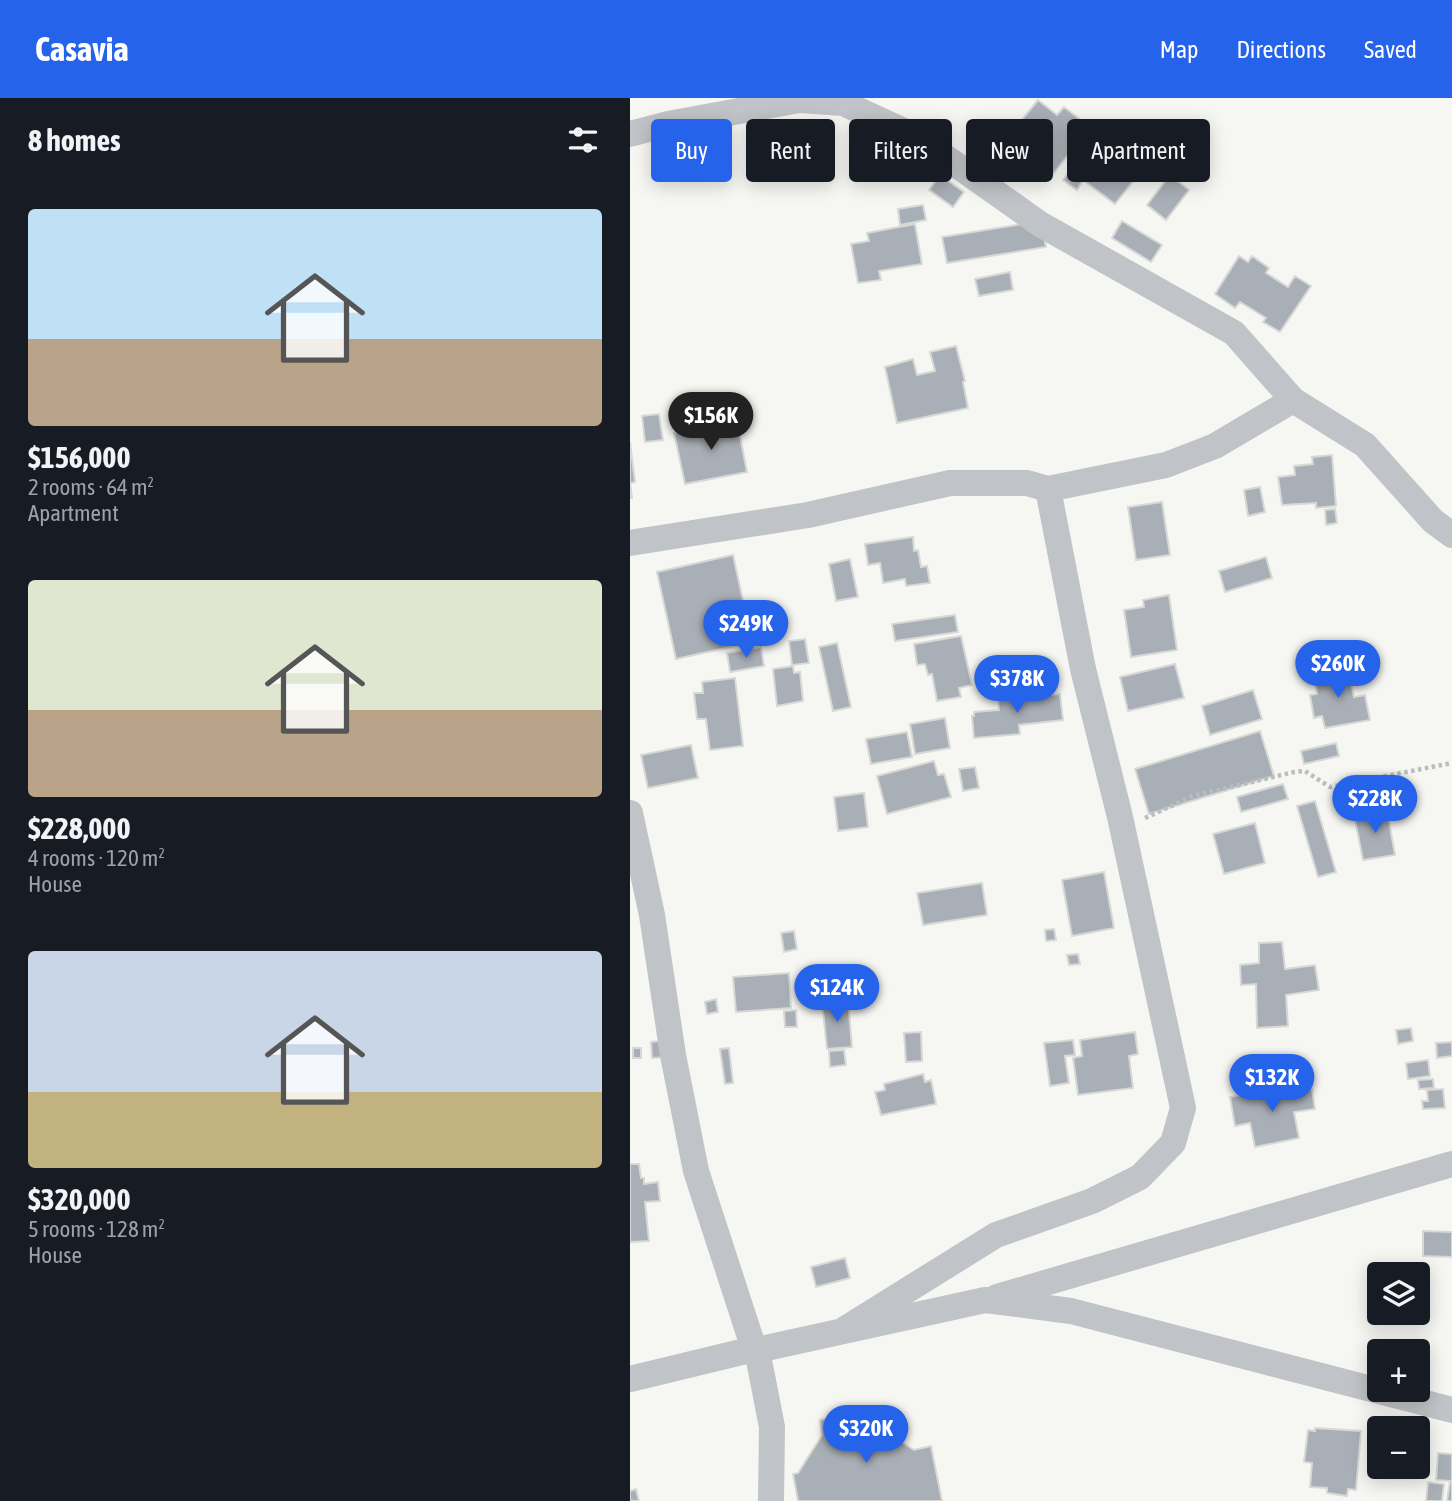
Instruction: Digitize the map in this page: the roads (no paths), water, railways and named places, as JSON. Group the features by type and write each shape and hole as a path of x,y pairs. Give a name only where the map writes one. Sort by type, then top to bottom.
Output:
{"street":[{"path":"630,134 668,124 799,100 843,103 917,137 1040,224 1234,333 1293,400 1365,445 1433,520 1452,535"},
{"path":"630,543 808,515 950,483 1027,483 1048,489 1166,465 1214,446 1293,400"},
{"path":"845,1329 996,1234 1092,1201 1140,1177 1173,1143 1183,1108 1124,832 1083,669 1048,489"},
{"path":"630,813 638,879 652,915 673,1055 696,1171 755,1349 772,1427 771,1501"},
{"path":"630,1379 755,1349 985,1300 1452,1164"},
{"path":"985,1300 1071,1311 1452,1410"}]}
